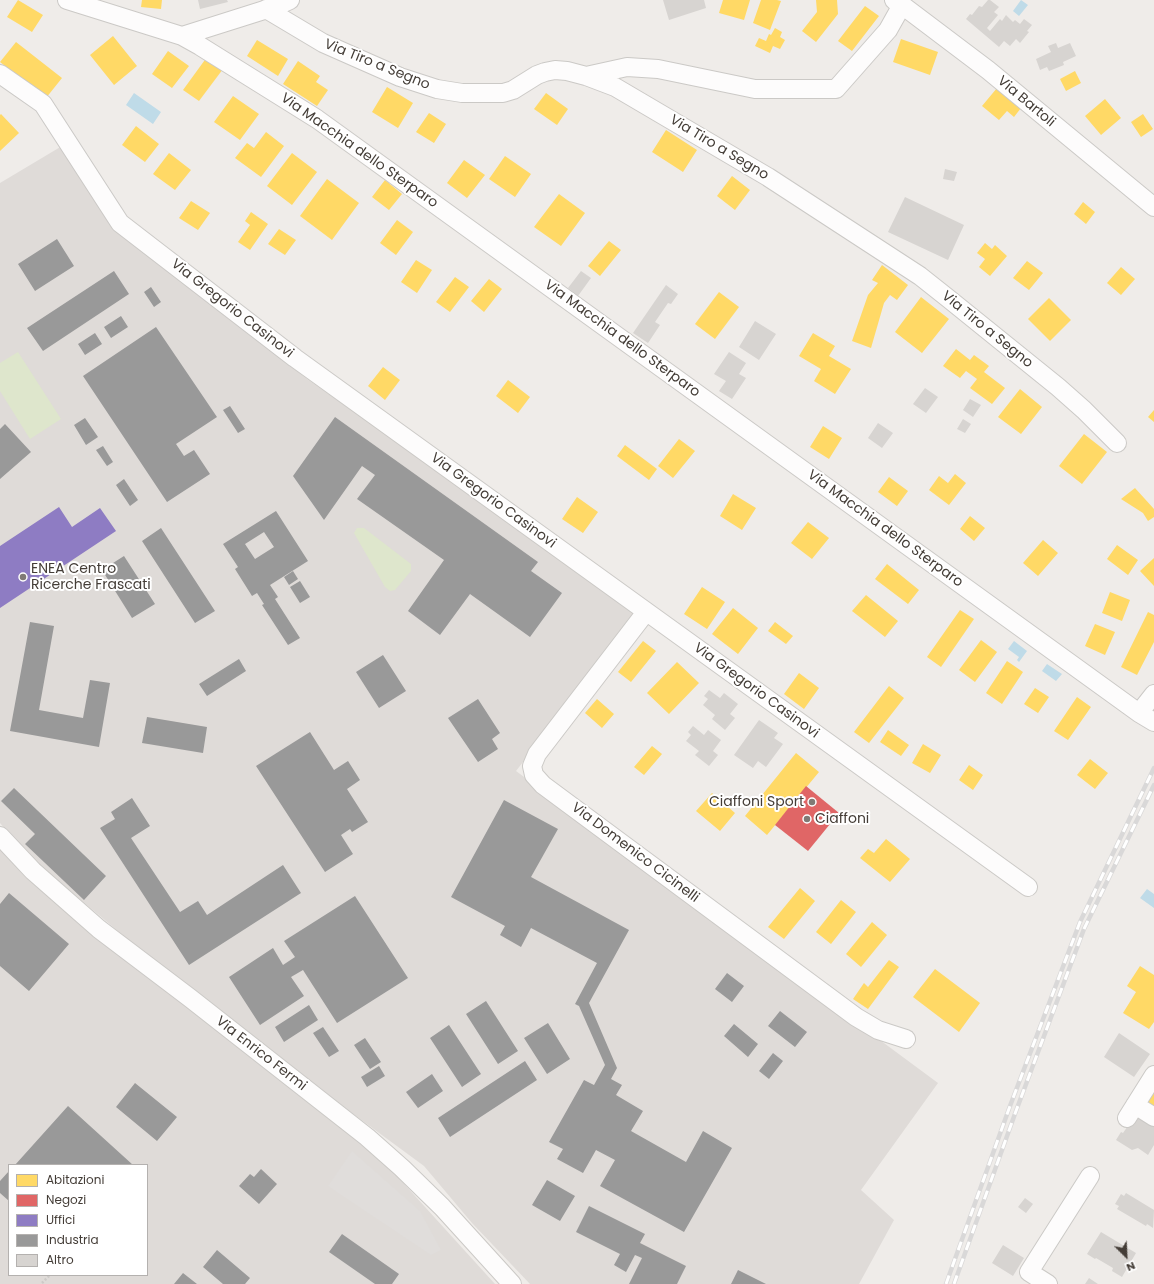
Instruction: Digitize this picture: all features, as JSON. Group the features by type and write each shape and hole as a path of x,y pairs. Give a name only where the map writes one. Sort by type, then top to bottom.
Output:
{"street":[{"path":"182,36 290,0"},
{"name":"Via Macchia dello Sterparo","path":"79,2 182,36 204,48 321,122 1139,713 1154,722"},
{"path":"586,76 627,67 658,69 755,89 836,89 888,30 898,2"},
{"name":"Via Bartoli","path":"898,2 988,70 1154,207"},
{"name":"Via Tiro a Segno","path":"266,9 304,33 341,52 400,77 445,91 503,93 513,90 545,72 555,70 567,71 586,76 623,92 754,169 906,266 1058,387 1117,443"},
{"name":"Via Gregorio Casinovi","path":"0,74 43,104 120,223 295,358 1028,887"},
{"name":"Via Domenico Cicinelli","path":"646,612 537,754 532,766 534,775 543,785 856,1017 878,1030 906,1039"},
{"path":"1139,713 1154,694"},
{"name":"Via Enrico Fermi","path":"0,836 33,871 99,928 367,1137 402,1168 442,1207 512,1284"},
{"path":"1154,1075 1131,1112 1154,1117"},
{"path":"1048,1284 1030,1272 1090,1176"}],"shaded area":[{"path":"62,146 119,233 307,379 639,611 516,771 938,1083 861,1190 894,1220 859,1284 530,1284 472,1223 424,1166 337,1102 137,947 26,854 0,823 0,183"},
{"path":"0,847 344,1127 396,1175 495,1284 0,1284"},
{"path":"352,1151 420,1211 441,1250 431,1255 328,1186"}],"green space":[{"path":"18,352 61,419 30,439 0,391 0,363"},
{"path":"357,528 364,528 411,564 411,571 395,590 390,591 385,587 354,533"}],"water":[{"path":"1021,0 1028,5 1019,16 1013,11"},
{"path":"134,93 161,112 153,124 126,105"},
{"path":"1014,641 1027,651 1019,662 1017,660 1019,657 1008,649"},
{"path":"1047,664 1062,674 1056,681 1042,671"},
{"path":"1147,889 1154,894 1154,908 1140,898"}],"building: Abitazioni":[{"path":"18,0 43,15 32,32 7,17"},
{"path":"142,0 162,0 161,9 141,7"},
{"path":"723,0 750,0 744,20 719,13"},
{"path":"761,0 781,1 770,30 753,23"},
{"path":"816,0 837,0 838,14 816,42 802,31 817,12"},
{"path":"865,6 879,16 852,51 838,41"},
{"path":"775,28 782,32 780,37 785,40 780,49 773,46 770,53 755,46 759,38 766,41 769,34 771,35"},
{"path":"113,36 137,66 114,85 90,55"},
{"path":"901,39 938,52 930,75 893,62"},
{"path":"257,40 288,59 278,76 247,56"},
{"path":"16,42 62,78 46,98 0,62"},
{"path":"168,51 189,66 172,88 152,74"},
{"path":"207,57 223,69 199,101 183,90"},
{"path":"298,61 320,76 316,82 328,90 317,106 283,84"},
{"path":"1075,71 1081,83 1066,91 1060,79"},
{"path":"387,87 413,103 398,128 372,112"},
{"path":"997,88 1021,108 1014,117 1007,111 999,120 982,106"},
{"path":"546,93 568,109 557,125 534,109"},
{"path":"233,96 259,114 240,140 214,122"},
{"path":"1105,99 1121,118 1101,135 1085,116"},
{"path":"429,113 446,124 434,143 416,132"},
{"path":"1,114 19,133 0,151 0,115"},
{"path":"1143,114 1153,129 1141,137 1131,122"},
{"path":"136,126 159,144 145,162 122,145"},
{"path":"666,130 697,150 683,172 652,152"},
{"path":"266,132 284,146 261,177 235,158 247,143 254,148"},
{"path":"169,153 191,170 175,190 153,174"},
{"path":"292,153 317,172 292,205 267,186"},
{"path":"505,156 531,174 515,197 489,179"},
{"path":"464,160 485,175 467,198 447,183"},
{"path":"732,176 750,190 735,210 717,196"},
{"path":"327,179 359,203 332,240 300,216"},
{"path":"385,180 402,194 389,210 372,197"},
{"path":"559,194 585,213 561,246 534,227"},
{"path":"191,201 210,213 198,230 179,218"},
{"path":"1083,202 1095,212 1086,224 1074,214"},
{"path":"251,212 268,224 250,250 238,242 250,225 245,221"},
{"path":"397,220 413,232 396,255 380,243"},
{"path":"279,229 296,240 285,255 268,244"},
{"path":"609,241 621,250 600,276 588,266"},
{"path":"985,243 992,249 995,245 1007,256 990,276 979,267 985,259 977,253"},
{"path":"416,260 432,270 417,293 401,282"},
{"path":"1027,261 1043,273 1029,290 1013,278"},
{"path":"882,265 908,285 897,300 890,295 884,303 871,348 852,341 868,295 878,283 872,280"},
{"path":"1121,267 1135,279 1121,295 1107,283"},
{"path":"455,277 469,287 450,312 436,302"},
{"path":"489,279 502,289 484,312 471,301"},
{"path":"719,292 739,307 715,339 695,324"},
{"path":"921,297 949,319 922,353 895,332"},
{"path":"1049,298 1071,320 1050,341 1028,319"},
{"path":"813,333 835,346 829,356 851,369 835,394 814,381 821,369 799,356"},
{"path":"956,349 970,360 974,355 989,366 984,372 1005,388 992,404 970,388 977,379 966,371 960,378 943,366"},
{"path":"383,367 400,380 385,400 368,386"},
{"path":"508,380 530,397 518,413 496,396"},
{"path":"1020,389 1042,407 1021,434 998,417"},
{"path":"1154,410 1154,422 1148,417"},
{"path":"823,426 842,438 829,459 810,447"},
{"path":"1084,434 1107,452 1082,484 1059,466"},
{"path":"679,439 695,451 673,478 658,466"},
{"path":"625,445 657,469 649,480 617,456"},
{"path":"955,474 966,483 949,505 929,490 939,476 948,483"},
{"path":"889,477 908,491 897,506 878,492"},
{"path":"1135,488 1154,509 1154,517 1148,521 1143,513 1121,499"},
{"path":"733,494 756,508 742,530 720,516"},
{"path":"577,497 598,512 583,533 562,519"},
{"path":"970,516 985,528 974,541 960,529"},
{"path":"808,522 829,538 812,559 791,543"},
{"path":"1043,540 1058,553 1038,576 1023,563"},
{"path":"1117,545 1138,560 1128,575 1107,559"},
{"path":"1154,558 1154,586 1140,571"},
{"path":"887,564 919,590 908,604 875,579"},
{"path":"702,587 725,602 707,629 684,614"},
{"path":"1110,592 1130,600 1122,621 1102,613"},
{"path":"866,595 898,621 885,637 852,611"},
{"path":"733,608 758,628 738,654 712,634"},
{"path":"960,610 974,619 941,667 927,657"},
{"path":"1148,612 1154,615 1154,642 1137,675 1121,667"},
{"path":"775,622 793,636 786,644 768,631"},
{"path":"1095,624 1115,632 1105,655 1085,646"},
{"path":"981,640 997,652 975,682 959,670"},
{"path":"643,641 656,651 631,682 618,672"},
{"path":"1007,661 1023,672 1002,704 986,693"},
{"path":"677,662 699,683 669,714 647,693"},
{"path":"799,673 819,688 804,709 784,694"},
{"path":"889,686 904,698 869,743 854,732"},
{"path":"1035,688 1049,697 1038,713 1024,704"},
{"path":"1077,697 1091,707 1068,740 1054,731"},
{"path":"597,699 614,714 602,728 585,713"},
{"path":"888,730 909,745 901,756 880,742"},
{"path":"923,744 941,755 930,773 912,763"},
{"path":"652,746 662,754 644,775 634,767"},
{"path":"796,753 819,772 767,835 745,816"},
{"path":"1090,759 1108,773 1095,789 1077,775"},
{"path":"969,765 983,775 973,790 959,780"},
{"path":"712,793 735,813 720,831 696,811"},
{"path":"886,839 910,859 890,882 860,858 868,849 874,853"},
{"path":"800,888 815,901 784,939 768,927"},
{"path":"841,900 856,912 831,944 816,932"},
{"path":"872,922 887,935 861,967 846,954"},
{"path":"889,960 899,967 868,1009 853,999 864,983 868,987"},
{"path":"1140,966 1154,975 1154,1022 1149,1029 1123,1013 1136,992 1127,986"},
{"path":"935,969 980,1003 959,1032 913,997"},
{"path":"1154,1093 1154,1108 1147,1103"}],"building: Negozi":[{"name":"Ciaffoni","path":"806,786 839,813 808,851 775,825"}],"building: Uffici":[{"name":"ENEA Centro Ricerche Frascati","path":"59,507 72,527 100,508 116,531 0,608 0,546"}],"building: Industria":[{"path":"57,239 74,266 35,291 18,264"},
{"path":"114,271 129,294 43,351 27,328"},
{"path":"151,287 161,302 154,307 144,292"},
{"path":"121,316 128,327 111,338 104,327"},
{"path":"156,327 217,417 176,444 184,456 194,450 210,474 167,502 83,376"},
{"path":"95,333 102,344 85,355 78,344"},
{"path":"230,406 245,429 238,433 223,410"},
{"path":"335,417 538,562 531,571 562,593 530,637 470,594 440,635 408,611 444,560 357,499 375,475 362,466 324,520 293,476"},
{"path":"85,418 98,437 86,445 74,425"},
{"path":"5,424 31,452 0,479 0,429"},
{"path":"103,446 113,462 107,466 96,450"},
{"path":"124,479 138,500 130,506 116,485"},
{"path":"276,511 308,561 270,585 278,597 275,599 300,638 288,645 262,605 264,604 257,593 252,596 235,569 238,567 223,544","holes":["264,532 274,547 255,559 245,544"]},
{"path":"161,528 215,611 195,623 142,541"},
{"path":"124,556 155,604 132,618 102,570"},
{"path":"293,571 298,579 289,585 284,577"},
{"path":"300,581 310,597 300,603 290,587"},
{"path":"30,622 54,626 39,710 83,718 90,680 110,683 99,747 10,731"},
{"path":"383,655 406,691 379,708 356,672"},
{"path":"239,659 246,671 207,696 199,684"},
{"path":"478,699 500,733 492,739 498,749 478,762 448,718"},
{"path":"147,717 207,727 203,753 142,743"},
{"path":"310,732 334,770 348,761 360,780 347,789 368,822 352,832 350,829 341,835 353,854 325,872 256,766"},
{"path":"14,788 106,876 84,900 25,844 35,834 1,801"},
{"path":"132,798 150,826 131,838 180,912 198,901 207,915 283,865 301,893 189,965 100,828 115,819 111,812"},
{"path":"504,800 558,829 531,877 629,930 589,1003 617,1068 611,1079 622,1085 616,1095 643,1111 631,1131 686,1162 703,1131 732,1148 684,1232 600,1186 615,1160 596,1150 583,1173 557,1159 563,1149 549,1142 584,1080 594,1085 605,1065 579,1006 575,1004 597,963 531,928 521,947 500,935 505,926 451,897"},
{"path":"9,893 69,944 29,991 0,966 0,904"},
{"path":"355,896 408,978 337,1023 303,970 291,977 304,996 260,1025 229,977 273,948 283,965 295,957 284,941"},
{"path":"727,973 744,986 732,1002 715,989"},
{"path":"486,1001 518,1051 498,1064 466,1014"},
{"path":"309,1005 318,1020 284,1042 275,1027"},
{"path":"780,1011 807,1032 795,1047 768,1026"},
{"path":"548,1023 570,1059 547,1074 524,1038"},
{"path":"734,1024 758,1044 748,1057 724,1036"},
{"path":"449,1025 481,1074 462,1087 430,1038"},
{"path":"323,1027 339,1051 329,1057 313,1033"},
{"path":"365,1038 381,1062 370,1069 354,1045"},
{"path":"773,1053 783,1061 769,1079 759,1071"},
{"path":"525,1061 537,1080 450,1137 438,1118"},
{"path":"379,1066 385,1076 367,1087 361,1077"},
{"path":"432,1074 443,1091 418,1108 406,1092"},
{"path":"135,1083 177,1117 157,1141 116,1107"},
{"path":"68,1106 132,1164 16,1164"},
{"path":"261,1169 277,1184 259,1204 239,1186 250,1174 254,1177"},
{"path":"8,1172 8,1200 0,1193 0,1181"},
{"path":"547,1180 575,1196 560,1221 532,1205"},
{"path":"589,1206 645,1234 640,1243 686,1266 677,1284 629,1284 642,1258 635,1255 626,1272 614,1265 620,1254 576,1232"},
{"path":"342,1234 399,1274 392,1284 375,1284 329,1252"},
{"path":"217,1250 250,1278 245,1284 223,1284 203,1267"},
{"path":"738,1270 766,1284 731,1284"},
{"path":"183,1273 197,1284 174,1284"}],"building: Altro":[{"path":"198,0 227,0 228,2 200,9"},
{"path":"663,0 704,0 706,8 669,20"},
{"path":"988,0 999,7 994,12 998,15 987,28 990,31 1000,19 1002,21 1006,15 1013,22 1015,20 1020,24 1024,19 1032,25 1027,31 1029,32 1020,43 1016,39 1010,46 1004,41 999,47 966,19 970,14 972,15 979,6 982,7"},
{"path":"1056,43 1058,48 1070,43 1076,56 1063,62 1064,65 1049,71 1047,67 1040,70 1036,59 1051,52 1048,46"},
{"path":"945,169 957,172 954,181 943,179"},
{"path":"905,197 964,225 948,260 888,232"},
{"path":"581,271 591,278 578,296 568,288"},
{"path":"666,285 678,294 671,304 668,303 655,322 660,325 648,343 633,333"},
{"path":"755,321 776,334 759,360 739,347"},
{"path":"729,352 746,363 739,374 746,378 732,399 719,391 726,381 714,374"},
{"path":"925,388 938,397 926,413 913,404"},
{"path":"970,399 981,405 973,417 963,410"},
{"path":"963,419 971,424 965,433 957,429"},
{"path":"878,423 893,433 882,448 868,438"},
{"path":"709,690 720,698 724,693 738,704 730,714 735,718 725,730 712,719 715,715 703,705 708,699 704,696"},
{"path":"759,720 778,733 774,738 783,744 766,767 758,761 753,768 734,755"},
{"path":"693,726 704,735 708,730 721,740 713,751 718,755 709,766 695,755 699,751 686,741 691,735 688,732"},
{"path":"1119,1033 1150,1054 1134,1077 1104,1057"},
{"path":"1136,1114 1154,1126 1154,1145 1148,1155 1138,1148 1132,1150 1116,1140 1121,1132 1123,1133"},
{"path":"1126,1193 1154,1210 1153,1228 1147,1224 1146,1226 1117,1209 1119,1206 1115,1204 1121,1194 1124,1196"},
{"path":"1025,1198 1033,1204 1026,1213 1018,1207"},
{"path":"1101,1232 1136,1253 1122,1277 1112,1271 1113,1268 1087,1254"},
{"path":"1003,1245 1024,1258 1013,1276 992,1263"},
{"path":"1089,1278 1098,1284 1085,1284"}],"railway":[{"path":"946,1284 1010,1106 1080,922 1154,768"},
{"path":"954,1284 1016,1111 1084,929 1154,785"}],"place":[{"name":"ENEA Centro Ricerche Frascati","path":"23,577"},
{"name":"Ciaffoni Sport","path":"812,802"},
{"name":"Ciaffoni","path":"807,819"}]}
